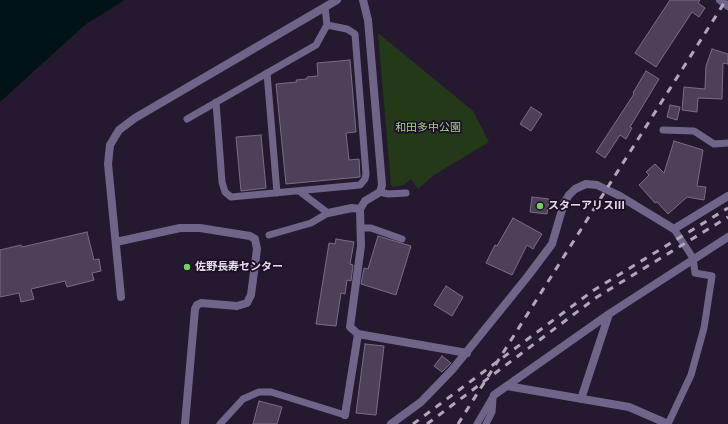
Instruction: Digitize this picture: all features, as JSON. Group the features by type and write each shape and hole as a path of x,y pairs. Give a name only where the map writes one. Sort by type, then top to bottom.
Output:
{"street":[{"path":"122,296 108,164 110,146 119,130 135,118 337,0"},
{"path":"363,0 368,20 382,178 380,192 365,201 360,209 361,246 350,327 358,334 467,353"},
{"path":"720,0 728,6"},
{"path":"391,424 421,402 467,353 552,244 564,203 569,194 580,186 592,184 607,189 674,229 728,196"},
{"path":"328,213 352,208 360,209"},
{"path":"116,242 180,228 200,228 250,236 255,239 257,249 251,295 247,303 237,306 201,303 197,305 195,309 185,424"},
{"path":"494,395 609,314 693,258 728,237"},
{"path":"581,399 609,314"},
{"path":"345,415 358,334"},
{"path":"507,386 629,407 668,424"}],"lane":[{"path":"187,119 316,45 327,25 325,7"},
{"path":"216,102 222,182 225,192 231,197 360,185 365,179 355,34 347,29 327,25"},
{"path":"267,73 277,193"},
{"path":"662,130 694,131 714,144 728,143"},
{"path":"269,235 311,223 328,213 299,191"},
{"path":"380,192 388,194 406,192"},
{"path":"361,228 372,228 402,239"},
{"path":"668,424 691,375 704,328 712,276 695,273 693,258 674,229"},
{"path":"220,424 244,399 259,392 270,392 345,415"},
{"path":"477,424 494,395"},
{"path":"486,424 492,412 494,395"}],"green space":[{"name":"和田多中公園","path":"378,33 473,111 489,142 434,175 418,189 411,179 404,185 393,187 391,185"}],"shaded area":[{"path":"0,0 125,0 86,24 0,102"}],"building":[{"path":"670,0 700,0 698,3 705,8 699,17 692,12 656,67 635,53"},
{"path":"712,49 728,54 728,64 723,63 722,99 698,98 697,112 682,110 684,87 705,89 706,66"},
{"path":"350,60 356,132 346,133 349,160 359,159 360,177 286,184 276,84 297,82 296,80 318,76 317,63"},
{"path":"646,71 659,79 630,127 632,128 626,139 620,135 605,158 596,152 634,94 633,93"},
{"path":"670,105 680,107 677,120 667,117"},
{"path":"531,107 542,114 531,131 520,124"},
{"path":"261,135 266,188 241,191 236,137"},
{"path":"674,141 703,150 697,186 706,187 704,200 687,197 668,214 657,202 655,203 639,185 649,175 646,172 655,164 664,173"},
{"name":"スターアリスⅢ","path":"532,197 549,199 547,214 530,212"},
{"path":"513,218 542,234 533,249 527,245 512,275 486,263 495,245 497,246"},
{"path":"87,232 94,260 99,259 101,271 92,273 94,280 67,287 65,281 31,289 34,299 21,302 19,293 0,297 0,250 21,245 22,247"},
{"path":"378,236 411,246 396,295 361,284 364,268 368,269"},
{"path":"336,239 354,242 350,264 353,265 351,281 347,280 345,294 341,293 336,326 316,324 329,243 335,244"},
{"path":"446,286 463,297 452,316 434,305"},
{"path":"365,344 384,346 376,415 356,413"},
{"path":"442,356 451,363 442,372 434,366"},
{"path":"259,401 282,407 277,424 253,424"}],"railway":[{"path":"458,424 726,0"},
{"path":"413,424 594,290 728,208"},
{"path":"427,424 597,297 728,217"}],"place":[{"name":"スターアリスⅢ","path":"540,206"},
{"name":"佐野長寿センター","path":"187,267"}]}
